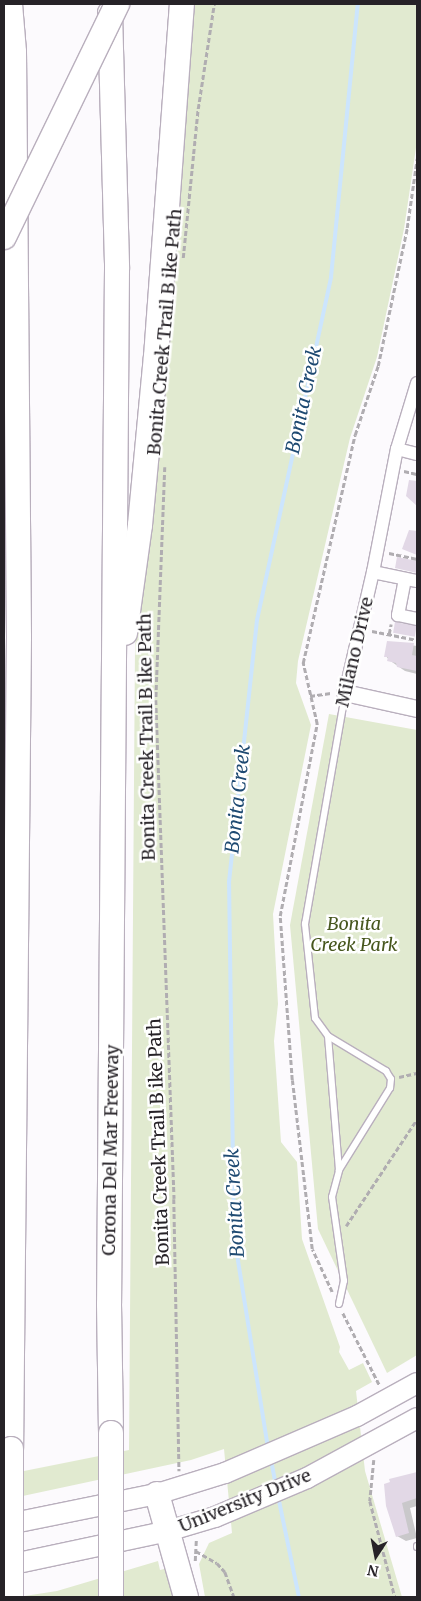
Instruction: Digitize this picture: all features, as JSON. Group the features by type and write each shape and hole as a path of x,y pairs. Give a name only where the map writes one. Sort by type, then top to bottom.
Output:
{"highway":[{"path":"10,4 14,52 19,637 11,1597"},
{"path":"110,4 117,269 113,704"},
{"path":"4,237 117,4"},
{"path":"113,704 140,525 182,4"},
{"path":"4,457 19,637"},
{"name":"Corona Del Mar Freeway","path":"111,1597 113,704"},
{"path":"157,1494 186,1597"}],"main road":[{"name":"University Drive","path":"4,1525 157,1494 224,1473 357,1416 417,1383"},
{"name":"University Drive","path":"4,1566 168,1531 230,1510 366,1448 417,1418"}],"street":[{"name":"Milano Drive","path":"345,693 374,572 397,449 417,384"},
{"path":"397,449 417,454"},
{"path":"374,572 411,580 398,615 417,619"},
{"path":"345,693 417,709"}],"lane":[{"name":"Milano Drive","path":"328,1036 315,1018 305,924 345,693"},
{"path":"328,1036 386,1071 390,1079 390,1088 339,1170 332,1197 344,1281 338,1304"},
{"path":"328,1036 339,1170"}],"path":[{"name":"Bonita Creek Trail B ike Path","path":"182,268 198,109 214,4"},
{"name":"Bonita Creek Trail B ike Path","path":"166,457 156,700 174,1189 179,1473"},
{"path":"378,551 417,559"},
{"path":"360,628 417,640"},
{"path":"310,696 345,693"},
{"path":"390,1079 417,1073"},
{"path":"338,1238 417,1119"},
{"path":"366,1448 375,1463 370,1501 395,1597"},
{"path":"196,1551 217,1563 226,1572 234,1597"}],"green space":[{"path":"194,4 417,4 417,141 404,229 377,357 350,438 298,661 296,683 311,725 273,914 278,1004 274,1041 281,1142 297,1162 302,1239 340,1347 339,1352 349,1370 363,1363 372,1382 356,1391 365,1471 402,1597 205,1597 199,1564 209,1543 232,1533 224,1449 191,1460 4,1500 4,1475 129,1450 135,647"},
{"name":"Bonita Creek Park","path":"329,714 417,730 417,1355 387,1373 318,1229 290,925"},
{"path":"158,1561 160,1570 168,1568 175,1597 18,1597 57,1591"}],"building":[{"path":"409,480 417,481 417,506 406,496"},
{"path":"409,530 417,531 417,555 402,549"},
{"path":"397,557 417,561 417,573 395,568"},
{"path":"395,622 417,626 415,637 393,633"},
{"path":"387,641 414,643 412,655 417,656 417,671 397,667 396,663 387,661 388,657 384,657"},
{"path":"417,1472 417,1498 402,1503 409,1533 396,1537 386,1506 384,1484 390,1482 389,1479"}],"waterway":[{"name":"Bonita Creek","path":"268,1448 234,1236 229,882 257,620 331,277 358,4"},
{"name":"Bonita Creek","path":"271,1460 276,1485"},
{"name":"Bonita Creek","path":"278,1496 299,1597"}]}
